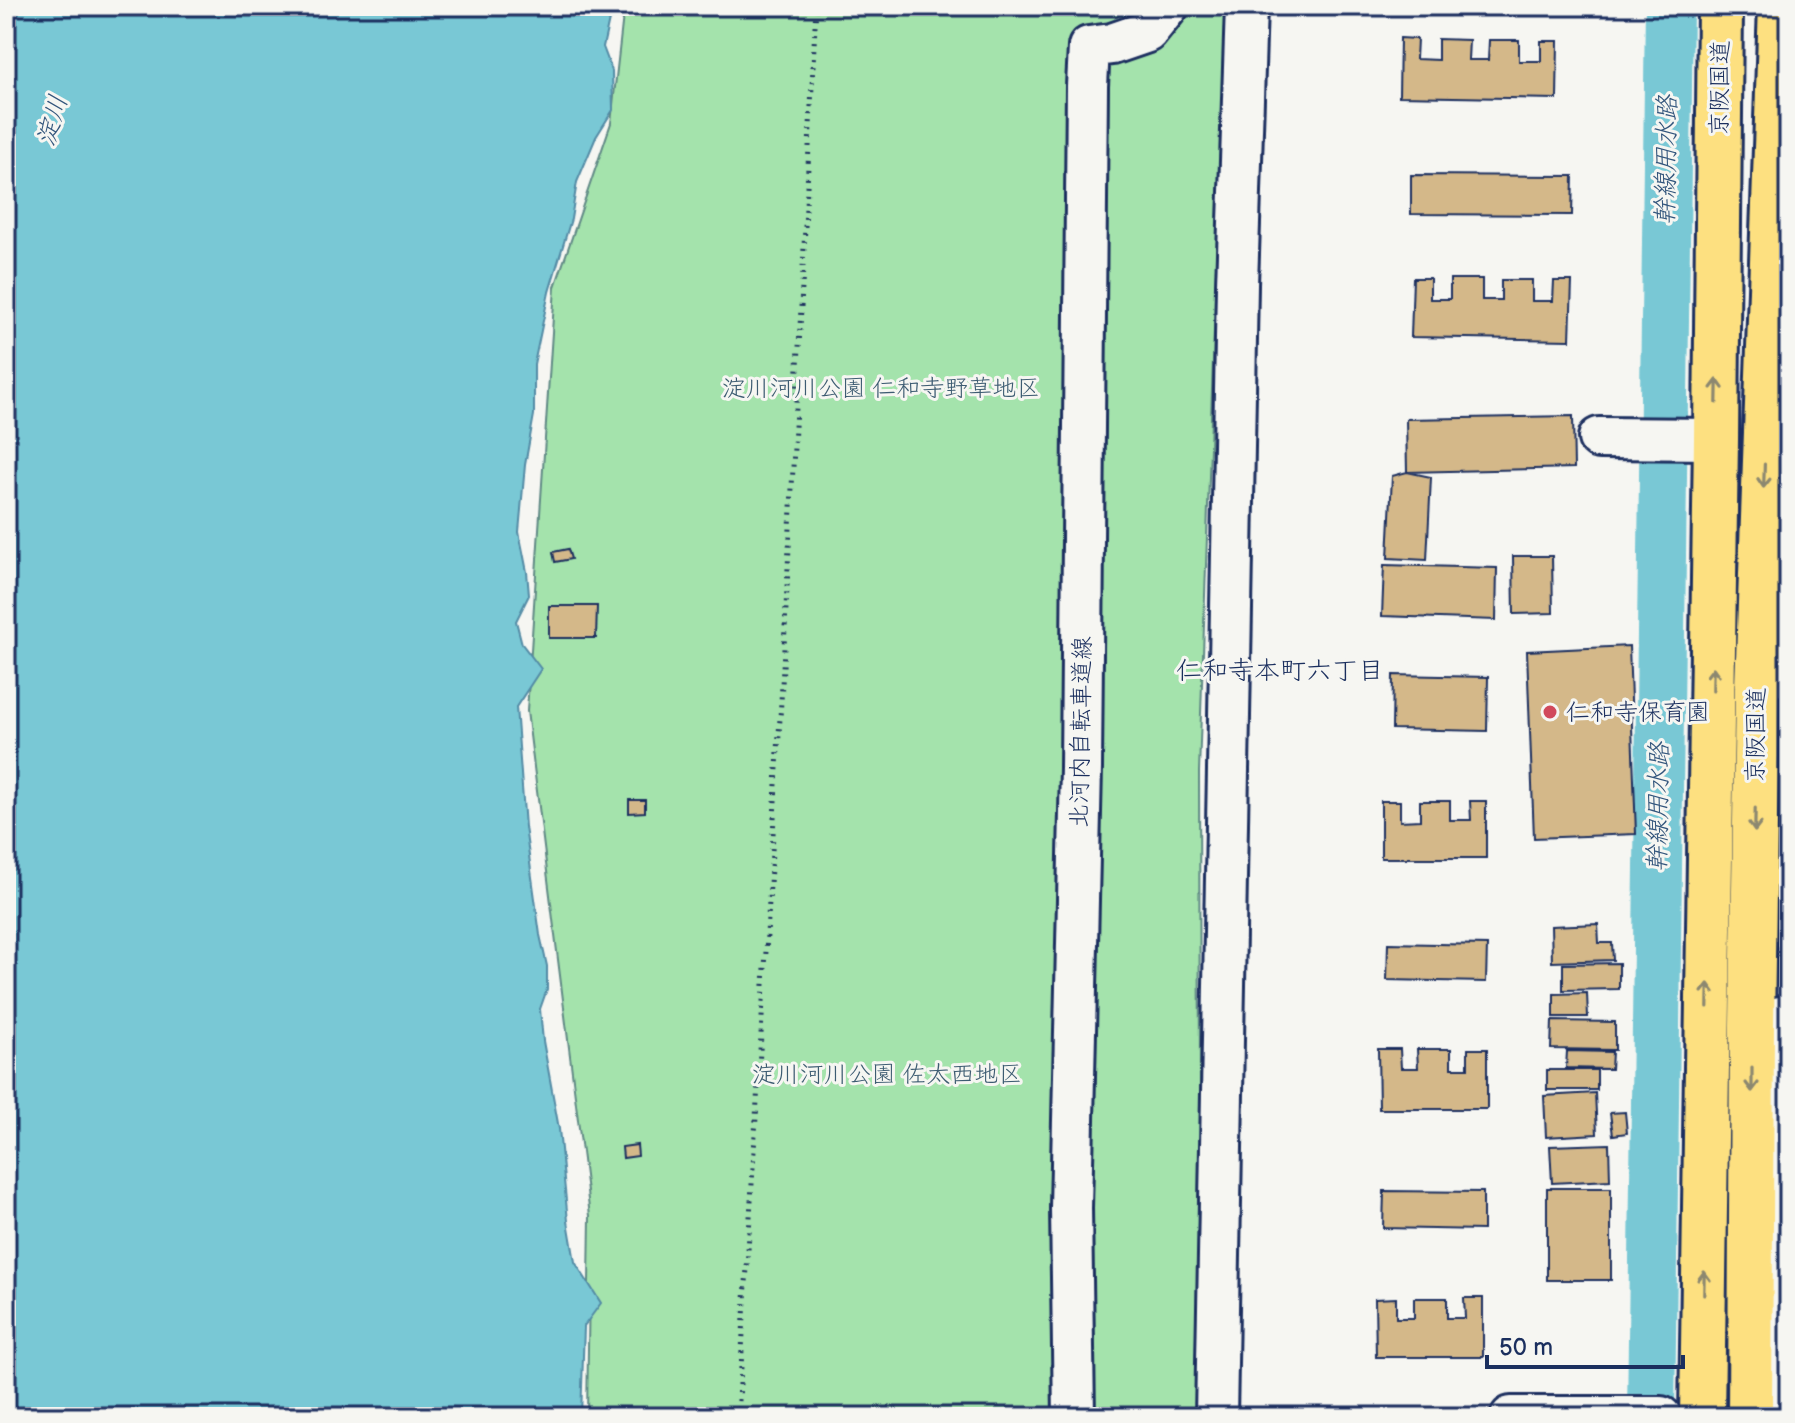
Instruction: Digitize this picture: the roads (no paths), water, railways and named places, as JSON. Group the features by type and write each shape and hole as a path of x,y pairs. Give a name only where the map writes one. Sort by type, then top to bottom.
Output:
{"highway":[{"name":"京阪国道","path":"1702,1417 1681,440 1720,6"},
{"name":"京阪国道","path":"1750,1417 1774,1017 1773,675 1781,6"}],"street":[{"name":"北河内自転車道線","path":"1074,1417 1071,1208 1081,783 1089,47 1112,44 1147,32 1168,6"},
{"path":"1216,1417 1237,285 1246,6"},
{"path":"1599,438 1681,440"},
{"path":"1774,1017 1785,1185 1781,1417"},
{"path":"1511,1417 1648,1416"}],"water":[{"name":"淀川","path":"6,6 612,6 603,47 612,71 613,110 596,137 577,182 571,219 549,292 534,364 534,415 525,465 519,532 529,595 516,621 522,644 541,669 516,707 525,827 547,966 547,989 540,1009 543,1041 559,1129 575,1262 601,1303 584,1326 581,1417 6,1417"}],"waterway":[{"name":"幹線用水路","path":"1651,1417 1669,6"}],"place":[{"name":"仁和寺保育園","path":"1550,712"}],"district":[{"name":"仁和寺本町六丁目","path":"1280,671"}],"park label":[{"name":"淀川河川公園 仁和寺野草地区","path":"881,388"},
{"name":"淀川河川公園 佐太西地区","path":"887,1074"}]}
